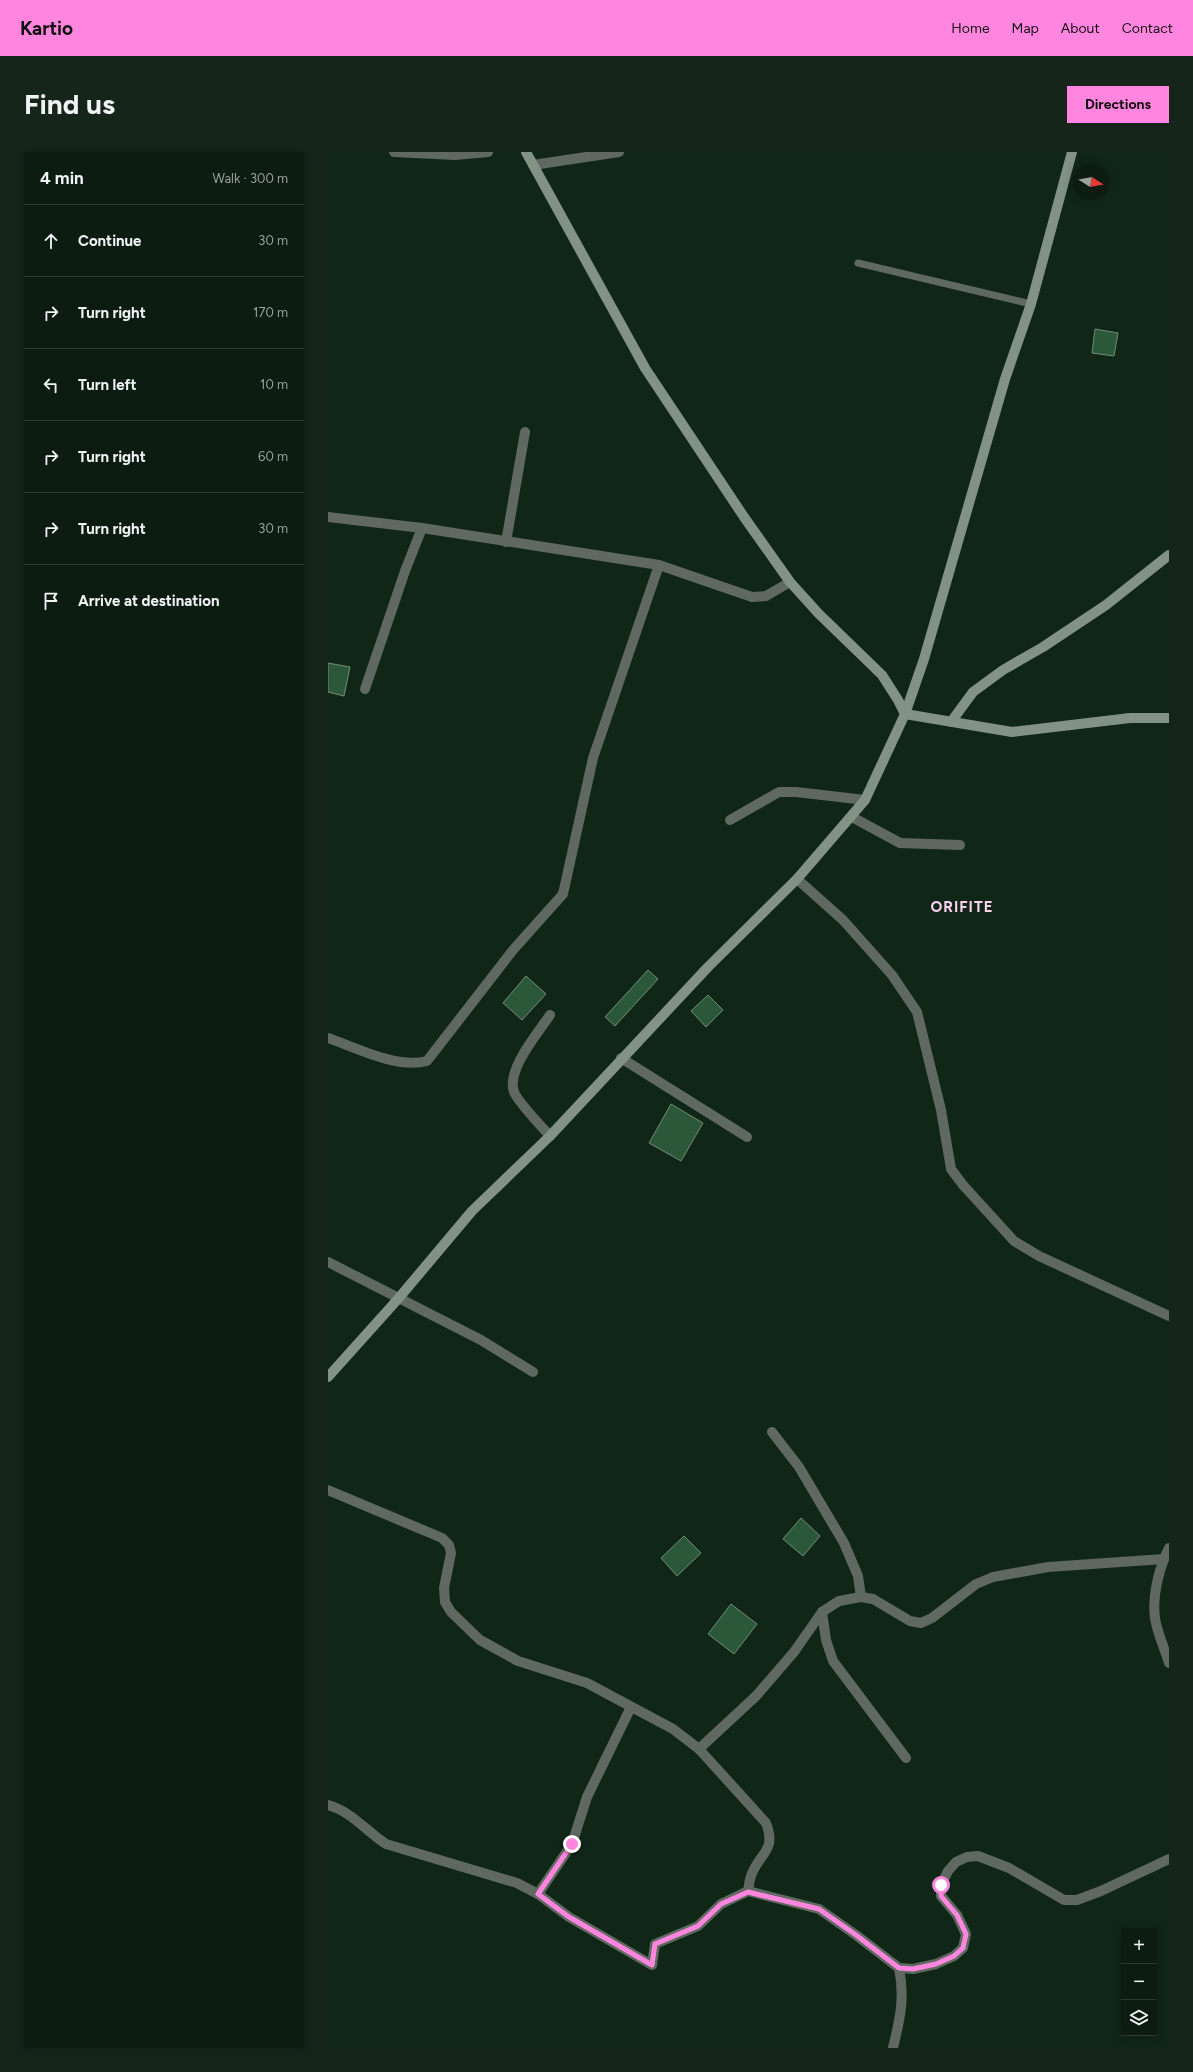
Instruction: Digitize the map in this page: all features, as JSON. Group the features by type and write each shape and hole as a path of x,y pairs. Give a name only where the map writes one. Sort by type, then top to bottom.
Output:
{"street":[{"path":"394,152 455,155 488,152"},
{"path":"526,152 645,368 744,517 790,582 882,675 905,714"},
{"path":"534,165 619,152"},
{"path":"328,1376 398,1299 472,1211 550,1136 621,1058 708,967 797,879 852,817 865,800 905,714 924,659 1005,379 1031,304 1072,152"},
{"path":"506,542 525,432"},
{"path":"328,517 422,528 659,565 752,596 766,596 790,582"},
{"path":"364,689 405,571 422,528"},
{"path":"951,722 973,692 1003,670 1043,647 1106,605 1169,555"},
{"path":"328,1038 395,1061 418,1063 426,1061 513,950 563,894 593,758 659,565"},
{"path":"905,714 1012,732 1130,718 1169,718"},
{"path":"730,820 779,792 796,792 865,800"},
{"path":"852,817 900,843 960,845"},
{"path":"797,879 843,920 892,975 917,1012 941,1110 951,1169 963,1185 1014,1241 1040,1256 1169,1316"},
{"path":"550,1015 517,1065 512,1081 514,1093 550,1136"},
{"path":"621,1058 747,1137"},
{"path":"328,1262 481,1340 533,1372"},
{"path":"772,1432 799,1467 844,1543 858,1576 861,1597"},
{"path":"328,1490 442,1538 449,1545 451,1553 444,1588 445,1602 451,1612 480,1640 518,1661 588,1683 673,1729 699,1749 766,1823 771,1834 769,1845 751,1876 748,1892"},
{"path":"1169,1548 1157,1581 1155,1618 1169,1664"},
{"path":"699,1749 756,1696 794,1652 822,1612 839,1601 861,1597 872,1599 910,1622 921,1623 932,1618 976,1584 993,1577 1048,1567 1164,1559"},
{"path":"822,1612 826,1640 833,1661 906,1758"},
{"path":"538,1894 572,1844 587,1797 631,1707"},
{"path":"328,1805 348,1814 370,1834 386,1844 517,1883 538,1894 569,1917 652,1965 655,1944 698,1926 721,1904 748,1892 819,1909 899,1968 913,1969 936,1964 954,1956 963,1948 966,1934 957,1915 941,1896 941,1885 948,1871 956,1862 967,1857 978,1856 1009,1868 1064,1900 1077,1900 1169,1859"},
{"path":"893,2048 903,2003 903,1987 899,1968"}],"lane":[{"path":"858,263 1031,304"}],"building":[{"path":"1095,329 1118,333 1114,356 1092,353"},
{"path":"328,663 350,667 344,696 328,692"},
{"path":"648,970 658,979 615,1026 605,1017"},
{"path":"526,976 546,994 522,1020 503,1003"},
{"path":"708,995 723,1010 706,1027 691,1011"},
{"path":"671,1104 703,1123 681,1161 649,1143"},
{"path":"801,1518 820,1536 803,1556 783,1539"},
{"path":"684,1536 701,1553 677,1576 661,1558"},
{"path":"731,1604 757,1624 734,1654 708,1634"}],"district":[{"name":"ORIFITE","path":"962,907"}],"route":[{"path":"572,1844 538,1894 569,1917 652,1965 655,1944 698,1926 721,1904 748,1892 819,1909 899,1968 913,1969 936,1964 954,1956 963,1948 966,1934 957,1915 941,1896 941,1885"}]}
